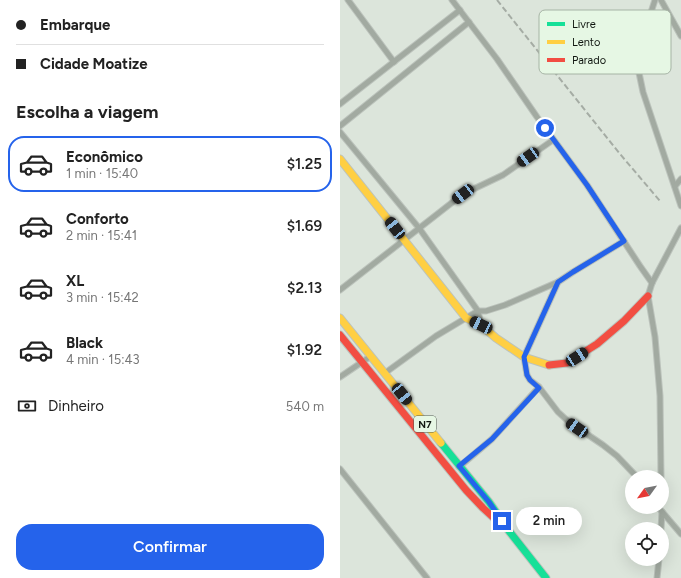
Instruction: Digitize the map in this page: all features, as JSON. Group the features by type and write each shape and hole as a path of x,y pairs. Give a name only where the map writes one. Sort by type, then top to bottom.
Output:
{"main road":[{"path":"340,159 466,318 481,325 496,338 524,357 551,365 567,363 597,344 624,321 648,296"},
{"name":"N7","path":"340,318 489,502 509,531 546,578"},
{"name":"N7","path":"340,335 466,490 483,508 509,531"}],"street":[{"path":"348,0 394,62"},
{"path":"452,0 497,59 553,140 587,185 652,283"},
{"path":"652,10 655,0"},
{"path":"661,0 667,10"},
{"path":"340,104 460,10"},
{"path":"671,18 681,36"},
{"path":"340,126 469,22"},
{"path":"639,74 643,92 681,206"},
{"path":"340,132 419,228 478,311 481,325"},
{"path":"340,290 463,194 503,175 553,140"},
{"path":"675,186 681,179"},
{"path":"661,470 660,396 655,338 648,296 652,283 681,228"},
{"path":"385,373 436,336 478,311 486,311 505,305 558,282 624,241"},
{"path":"558,282 524,357 527,375 558,412 569,422 617,456 630,470"},
{"path":"340,377 371,356"},
{"path":"459,466 492,439 539,388"},
{"path":"340,469 428,578"},
{"path":"665,514 681,534"},
{"path":"657,578 658,566"}],"railway":[{"path":"497,0 539,53"},
{"path":"556,74 660,201"}],"traffic: fast":[{"path":"441,443 489,502 509,531 546,578"}],"traffic: slow":[{"path":"340,159 466,318 481,325 496,338 524,357 549,365"},
{"path":"340,318 441,443"}],"traffic: jam":[{"path":"549,365 567,363 597,344 624,321 648,296"},
{"path":"340,335 466,490 495,519"}],"route":[{"path":"502,521 489,502 459,466 492,439 539,388 527,375 524,357 558,282 624,241 587,185 545,128"}]}
